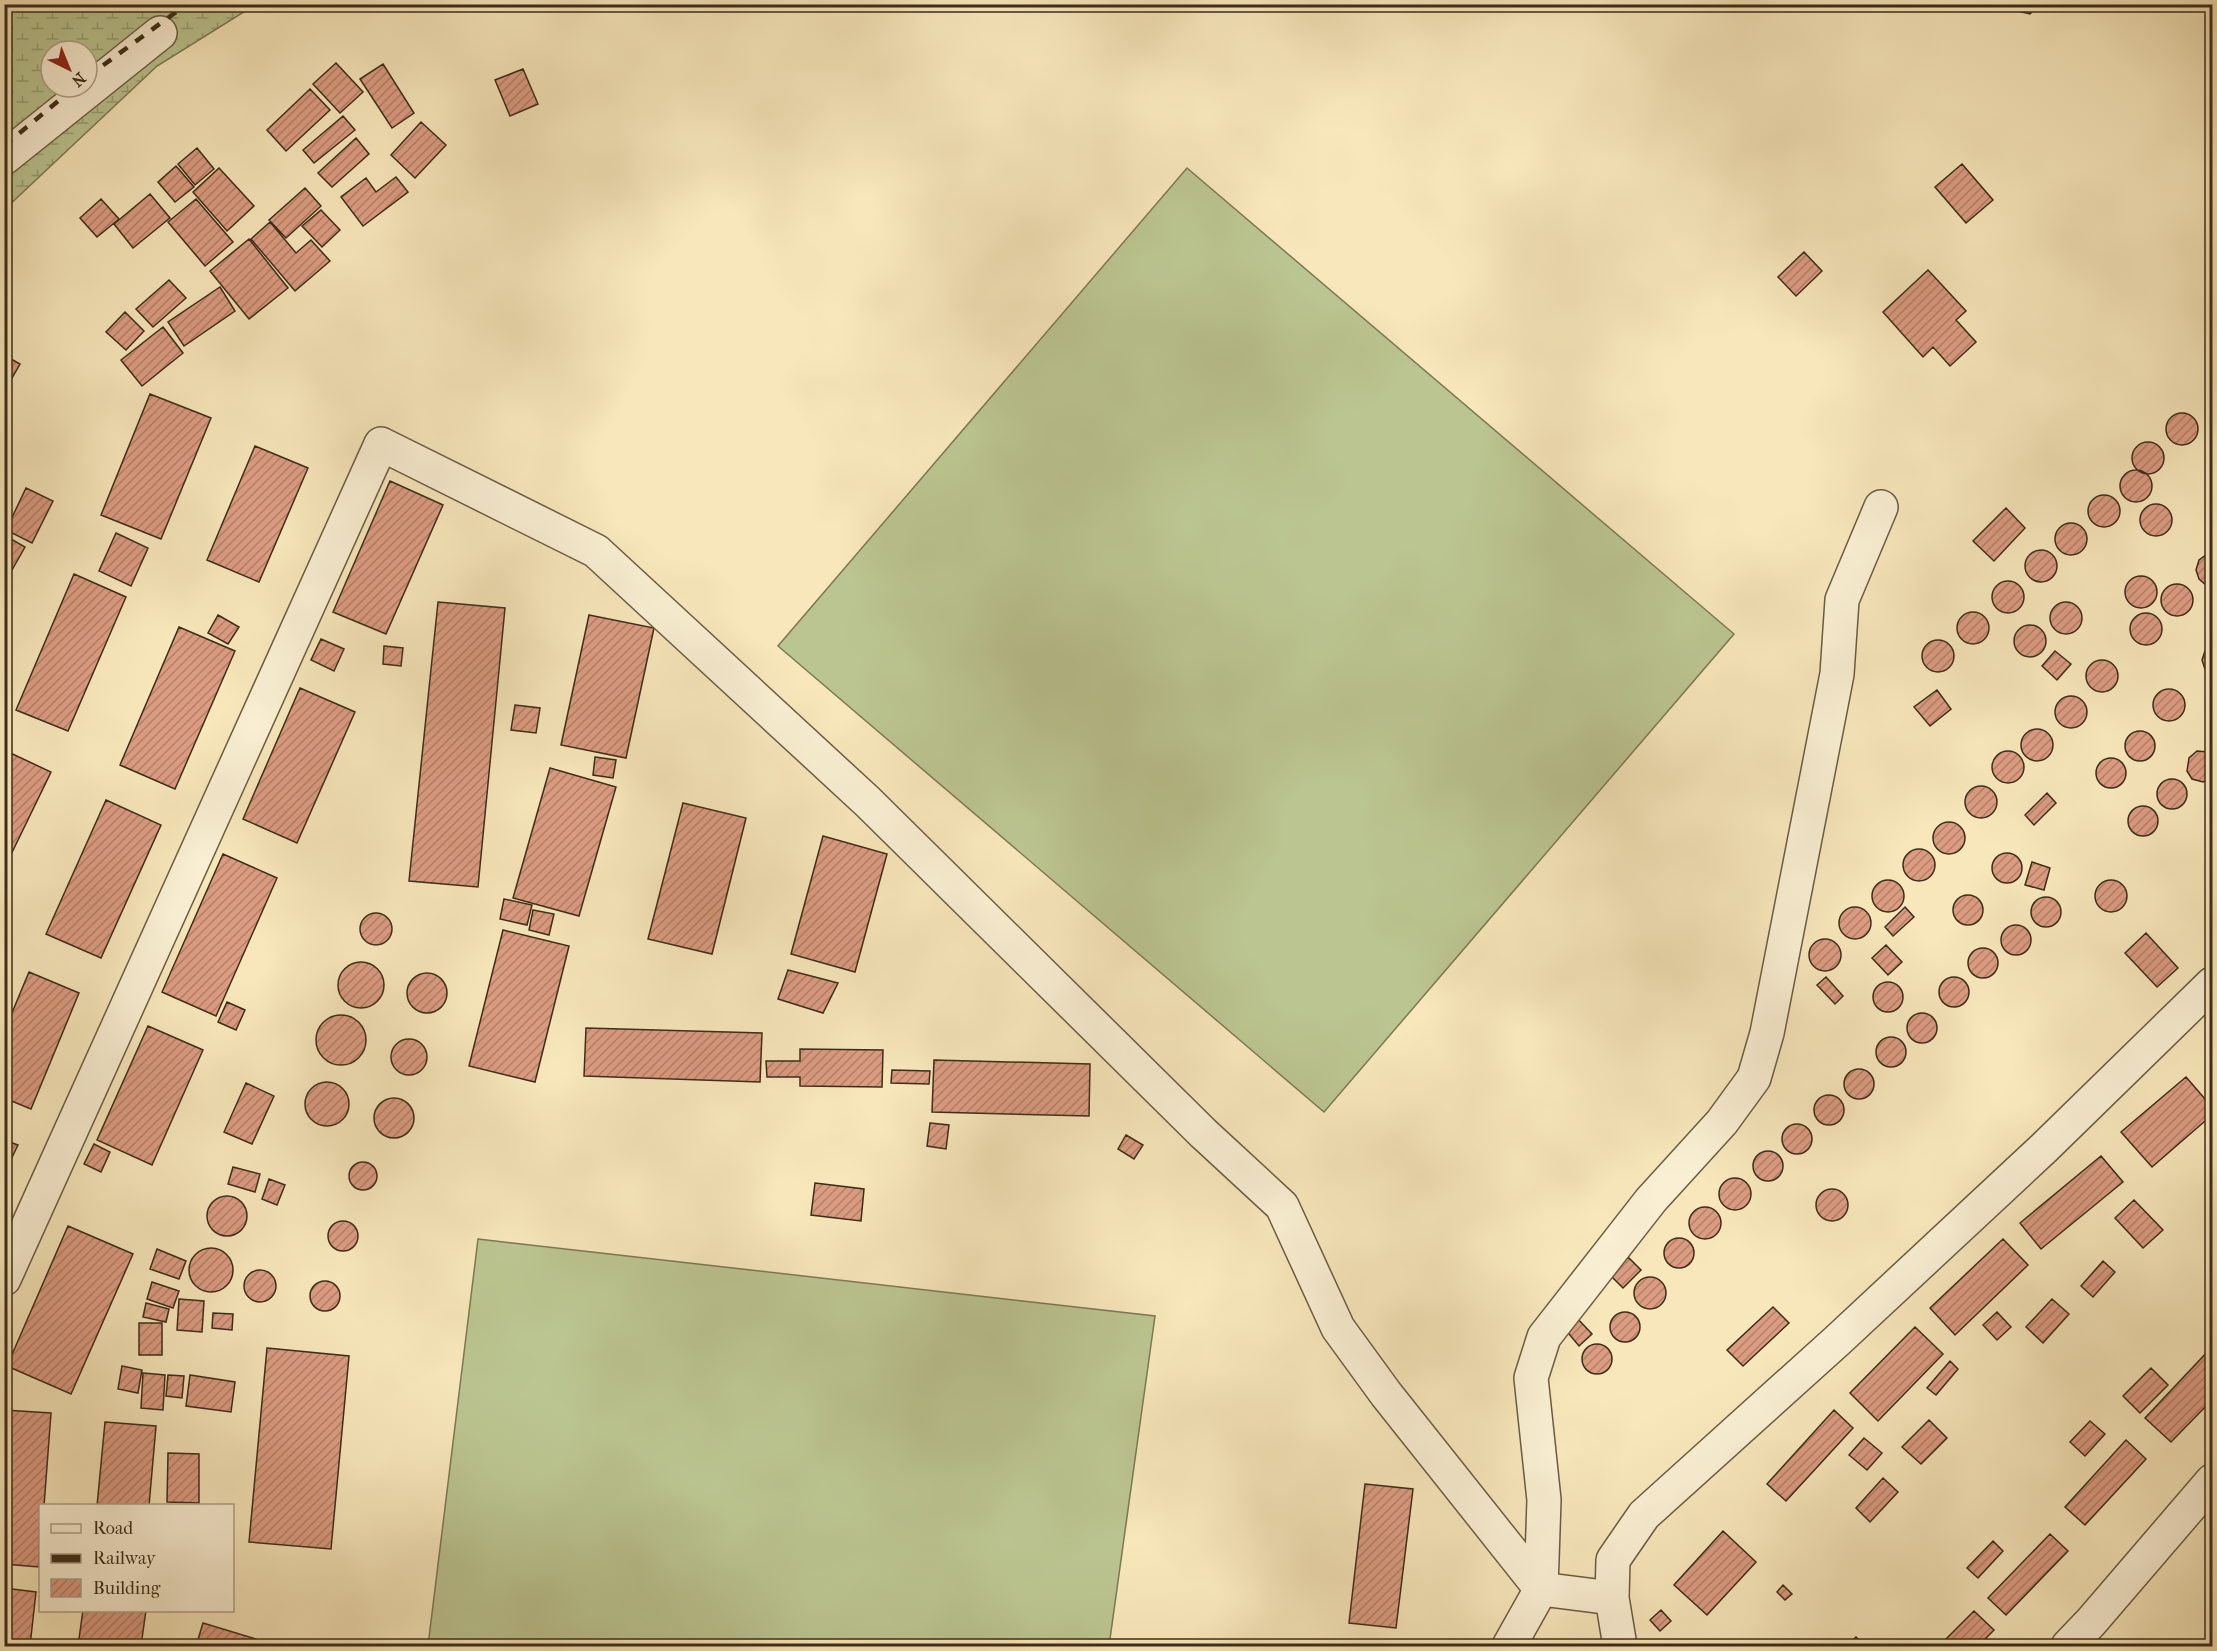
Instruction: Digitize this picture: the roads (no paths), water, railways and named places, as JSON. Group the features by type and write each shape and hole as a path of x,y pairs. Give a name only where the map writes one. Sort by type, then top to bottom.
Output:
{"street":[{"path":"4,158 160,33"},
{"path":"4,1279 381,444 596,551 868,801 1203,1133 1282,1206 1338,1328 1386,1394 1540,1588 1612,1598"},
{"path":"1509,1647 1540,1588 1544,1500 1531,1378 1537,1358 1544,1337 1577,1293 1652,1200 1722,1122 1754,1078 1769,1022 1837,674 1842,600 1881,507"},
{"path":"1620,1647 1612,1598 1613,1560 1644,1515 2010,1180 2212,984"},
{"path":"2068,1647 2212,1481"}],"railway":[{"path":"99,68 187,4"},
{"path":"4,146 61,99"}]}
